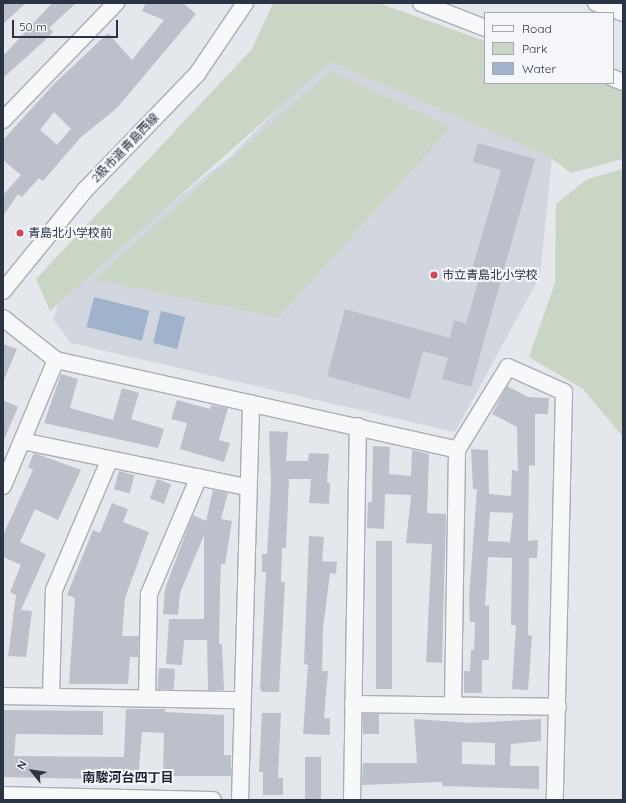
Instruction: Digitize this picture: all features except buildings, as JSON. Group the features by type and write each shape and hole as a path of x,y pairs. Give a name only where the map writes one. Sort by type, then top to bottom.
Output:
{"street":[{"path":"3,120 116,3"},
{"name":"2級市道青島西線","path":"3,291 86,189 197,74 244,3"},
{"path":"422,3 484,28"},
{"path":"596,3 623,13"},
{"path":"3,318 56,360 358,426 457,450"},
{"path":"3,486 56,360"},
{"path":"453,705 457,450 508,367 564,392 555,800"},
{"path":"240,800 241,700 251,403"},
{"path":"352,800 358,426"},
{"path":"22,441 247,487"},
{"path":"51,697 54,590 110,459"},
{"path":"147,698 149,594 199,477"},
{"path":"3,696 241,700"},
{"path":"353,704 558,707"},
{"path":"3,795 50,798 212,800"}],"shaded area":[{"path":"325,60 552,157 540,276 455,432 71,343 53,319 63,289 231,156"}],"green space":[{"path":"273,3 378,3 484,41 484,84 607,84 623,90 623,159 571,173 548,156 330,62 50,311 36,279 252,49"},
{"path":"331,71 451,127 278,318 94,279"},
{"path":"623,169 623,437 583,389 529,357 555,283 556,204 587,179"}],"water":[{"path":"94,297 149,311 142,341 87,327"},
{"path":"161,311 185,317 177,349 153,343"}],"place":[{"name":"青島北小学校前","path":"20,233"},
{"name":"市立青島北小学校","path":"434,275"}],"district":[{"name":"南駿河台四丁目","path":"128,777"}]}
